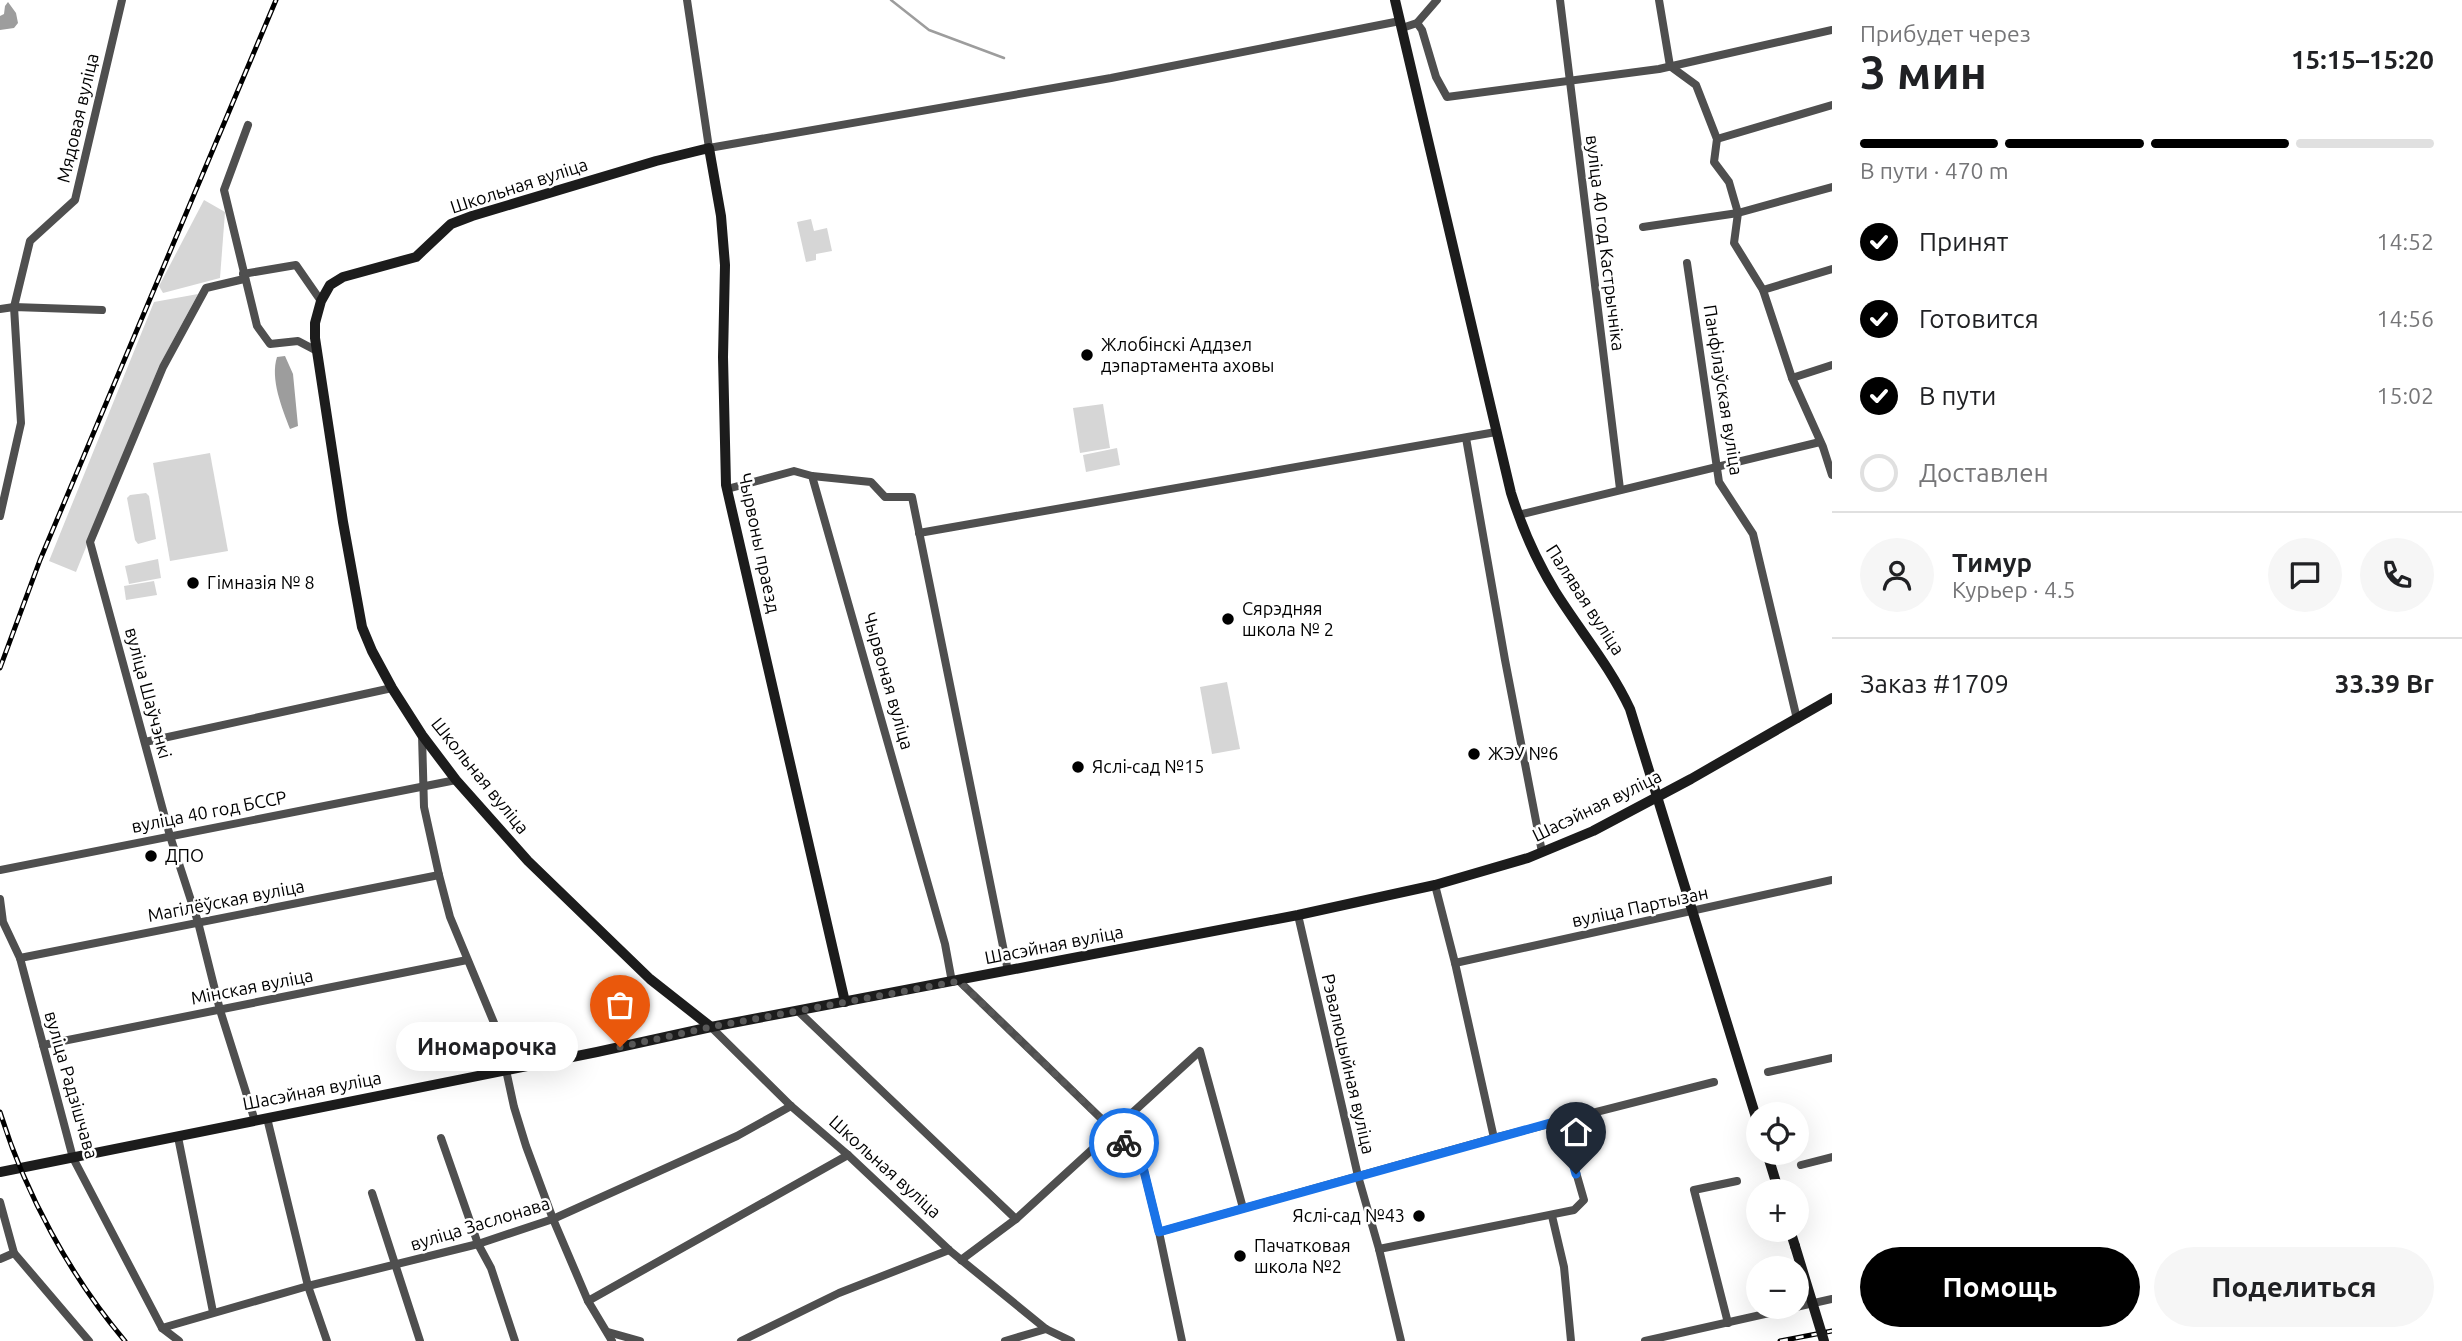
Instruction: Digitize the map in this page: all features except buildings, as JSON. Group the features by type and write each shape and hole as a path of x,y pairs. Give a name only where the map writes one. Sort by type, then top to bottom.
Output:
{"street":[{"name":"Мядовая вуліца","path":"0,516 21,423 14,307 30,242 75,200 122,0"},
{"name":"Чырвоны праезд","path":"687,0 721,216 725,265 723,357 727,489 845,1002"},
{"name":"Палявая вуліца","path":"1395,0 1496,432 1518,515 1530,545 1557,593 1617,681 1637,728 1751,1102"},
{"path":"709,148 1417,23 1437,0"},
{"name":"вуліца 40 год Кастрычніка","path":"1560,0 1620,489"},
{"path":"1659,0 1670,66 1696,85 1717,139 1714,162 1729,182 1738,213 1734,243 1763,290 1793,378 1832,475"},
{"path":"1417,23 1422,30 1436,77 1447,97 1670,66 1832,30"},
{"path":"1717,139 1832,105"},
{"path":"248,125 224,190 257,326 270,344 298,341 317,351"},
{"name":"Школьная вуліца","path":"709,148 472,216 444,229 430,246 416,257 343,277 330,285 321,302 315,323 317,351 362,627 392,688 456,780 567,901 650,979 711,1027 790,1106 848,1155 949,1250 1046,1329 1071,1341"},
{"path":"1643,228 1738,213 1832,187"},
{"name":"Панфілаўская вуліца","path":"1686,263 1720,482 1753,534 1797,719"},
{"path":"243,277 296,265 321,302"},
{"path":"1763,290 1832,270"},
{"name":"вуліца Шаўчэнкі","path":"243,277 206,288 163,368 90,542 170,836 198,922 220,1010 261,1119 308,1286 327,1341"},
{"path":"0,309 14,307 102,310"},
{"path":"1793,378 1832,365"},
{"path":"919,533 1496,432"},
{"path":"1466,438 1542,852"},
{"path":"1518,515 1717,467 1821,444 1832,445"},
{"path":"727,489 793,471 812,476 871,482 885,497 912,497 1008,971"},
{"name":"Чырвоная вуліца","path":"812,476 955,982"},
{"path":"145,742 392,688"},
{"name":"Шасэйная вуліца","path":"0,1172 711,1027 1297,915 1435,885 1542,852 1593,831 1831,700"},
{"path":"422,734 424,807 450,917 502,1042 514,1107 554,1219 588,1301 612,1341"},
{"name":"вуліца 40 год БССР","path":"0,870 456,780"},
{"name":"Магілёўская вуліца","path":"20,958 439,875"},
{"name":"вуліца Партызан","path":"1455,963 1832,880"},
{"path":"1435,885 1494,1138"},
{"name":"вуліца Радзішчава","path":"0,899 3,922 20,958 73,1158 162,1328 179,1341"},
{"name":"Рэвалюцыйная вуліца","path":"1297,915 1358,1177 1402,1341"},
{"name":"Мінская вуліца","path":"43,1045 467,960"},
{"path":"955,982 1113,1130 1143,1167 1182,1341"},
{"path":"798,1011 1016,1219"},
{"path":"961,1260 1016,1219 1200,1051 1243,1208"},
{"path":"1768,1072 1832,1058"},
{"path":"1159,1232 1494,1138 1714,1082"},
{"name":"вуліца Заслонава","path":"162,1328 308,1286 478,1244 554,1219 737,1136 790,1106"},
{"path":"1379,1249 1574,1210 1584,1200 1561,1120"},
{"path":"178,1137 213,1312"},
{"path":"441,1138 478,1244 492,1268 514,1341"},
{"path":"588,1301 848,1155"},
{"path":"1809,1163 1832,1157"},
{"path":"1728,1324 1694,1191 1737,1181"},
{"path":"372,1193 419,1341"},
{"path":"0,1202 15,1253 89,1341"},
{"path":"1552,1216 1564,1267 1571,1341"},
{"path":"1794,1242 1824,1341"},
{"path":"741,1341 839,1293 949,1250"},
{"path":"0,1259 15,1253"},
{"path":"1646,1341 1832,1299"},
{"path":"1005,1341 1046,1329"},
{"path":"608,1332 640,1341"}],"shaded area":[{"path":"8,2 16,13 18,23 14,28 0,30 0,16 4,14"},
{"path":"204,200 225,212 220,278 163,293 159,286"},
{"path":"811,219 814,231 827,228 832,251 816,254 816,260 806,262 797,222"},
{"path":"198,294 159,366 76,572 49,561 154,302"},
{"path":"285,356 293,374 298,426 290,429 275,375 277,357"},
{"path":"1103,404 1110,448 1080,453 1073,408"},
{"path":"1117,448 1120,465 1086,472 1083,455"},
{"path":"210,453 228,551 170,561 153,463"},
{"path":"146,493 149,496 156,539 138,544 127,498 130,495"},
{"path":"158,559 161,578 129,584 125,566"},
{"path":"154,581 157,595 126,600 124,586"},
{"path":"1227,682 1240,749 1212,754 1200,687"}],"waterway":[{"path":"891,0 929,30 1004,58"}],"railway":[{"path":"0,668 40,560 276,0"},
{"path":"0,1112 22,1173 51,1232 86,1289 125,1341"},
{"path":"1780,1341 1832,1331"}],"way so far":[{"path":"620,1047 711,1027 959,981 1124,1143"}],"place":[{"name":"Жлобінскі Аддзел дэпартамента аховы","path":"1087,355"},
{"name":"Гімназія № 8","path":"193,583"},
{"name":"Сярэдняя школа № 2","path":"1228,619"},
{"name":"ЖЭУ №6","path":"1474,754"},
{"name":"Яслі-сад №15","path":"1078,767"},
{"name":"ДПО","path":"151,856"},
{"name":"Иномарочка","path":"620,1047"},
{"name":"Яслі-сад №43","path":"1419,1216"},
{"name":"Пачатковая школа №2","path":"1240,1256"}],"route":[{"path":"1124,1143 1143,1167 1159,1232 1561,1120 1576,1174"}]}
